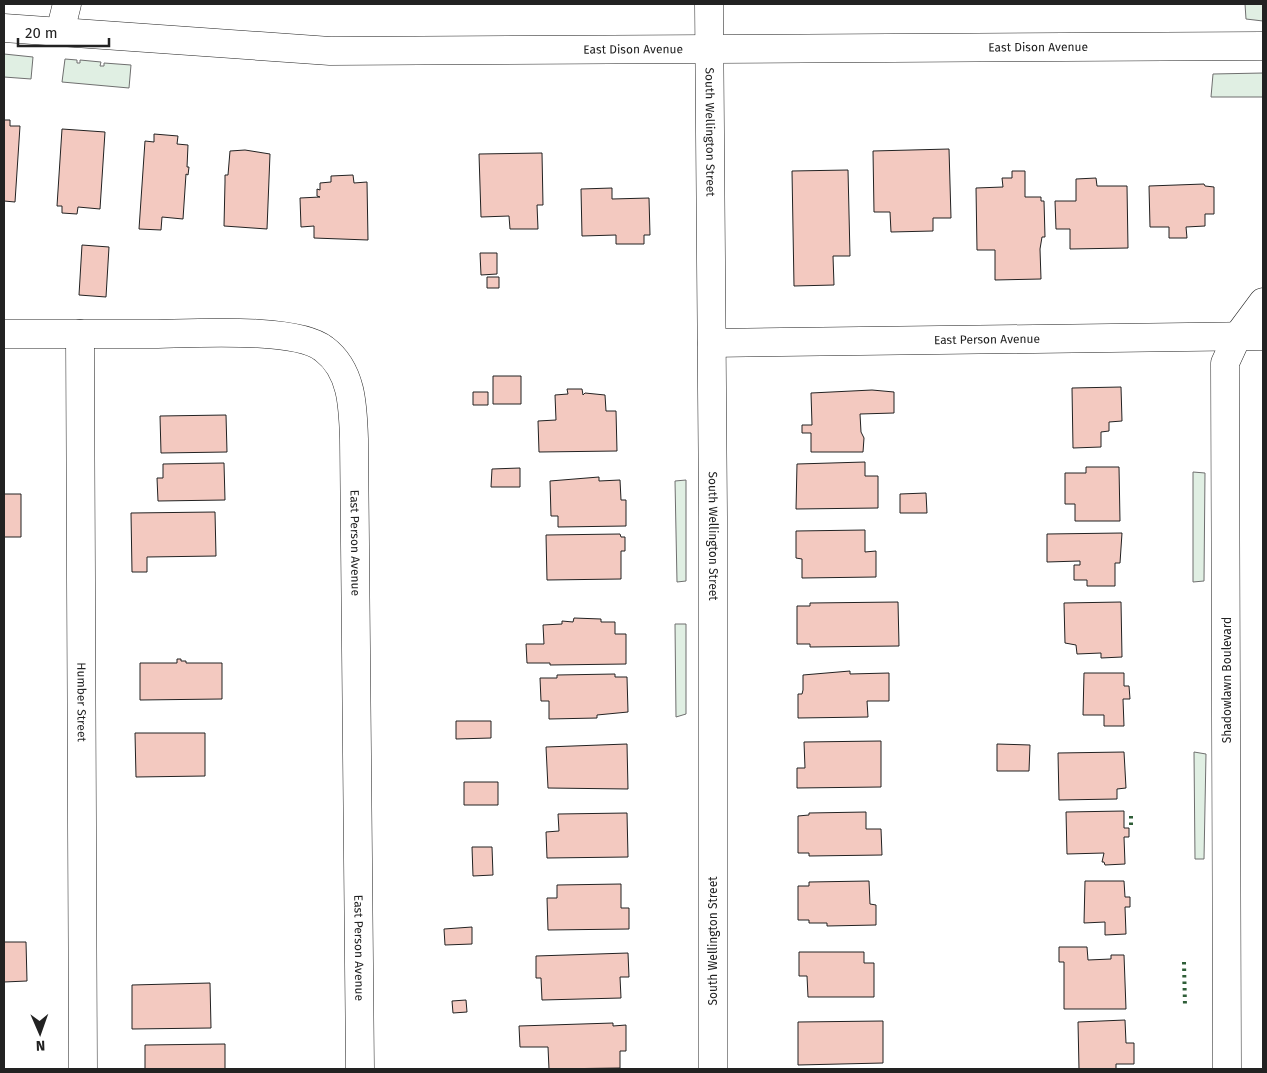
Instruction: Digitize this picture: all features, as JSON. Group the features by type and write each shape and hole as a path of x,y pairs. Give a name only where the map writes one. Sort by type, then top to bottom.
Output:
{"street":[{"path":"60,32 67,4"},
{"name":"South Wellington Street","path":"709,4 712,343 712,1069"},
{"name":"East Dison Avenue","path":"4,28 330,51 1263,46"},
{"name":"Shadowlawn Boulevard","path":"1227,1069 1225,363 1237,337 1263,302"},
{"name":"East Person Avenue","path":"4,334 236,334 308,340 323,347 338,361 349,385 354,439 360,1069"},
{"name":"Humber Street","path":"80,334 83,1069"},
{"name":"East Person Avenue","path":"712,343 1263,336"}],"green space":[{"path":"1245,4 1263,4 1263,21 1246,19"},
{"path":"4,54 33,57 31,79 4,77"},
{"path":"65,59 77,60 77,63 80,63 80,60 101,62 100,66 104,66 104,63 131,65 129,88 62,82"},
{"path":"1263,73 1263,97 1211,97 1213,74"},
{"path":"1193,472 1205,473 1204,581 1193,582"},
{"path":"686,480 686,581 677,582 675,481"},
{"path":"675,624 686,624 686,714 676,717"},
{"path":"1194,752 1206,754 1204,859 1195,859"}],"building":[{"path":"4,120 10,120 10,126 20,126 15,202 4,201"},
{"path":"62,129 105,132 100,209 78,207 77,214 62,213 62,206 57,206"},
{"path":"154,134 178,136 177,144 188,145 187,167 189,167 188,175 186,174 183,219 162,217 161,230 139,229 145,141 154,142"},
{"path":"949,149 951,218 933,218 933,231 891,232 890,212 874,212 873,151"},
{"path":"245,150 270,154 267,229 224,226 225,175 228,175 230,151"},
{"path":"542,153 543,205 537,205 538,229 510,229 509,216 481,217 479,154"},
{"path":"848,170 850,256 833,256 834,285 794,286 792,171"},
{"path":"1012,171 1025,171 1025,197 1041,197 1041,201 1044,201 1045,237 1042,237 1040,249 1041,279 995,280 995,250 977,250 976,188 1003,187 1002,178 1012,178"},
{"path":"353,175 354,183 367,182 368,240 314,238 314,226 301,227 300,198 320,197 317,196 317,189 320,190 320,183 331,182 331,176"},
{"path":"1096,178 1097,186 1127,186 1128,248 1070,249 1070,229 1056,229 1055,201 1076,201 1076,179"},
{"path":"1204,184 1205,186 1214,187 1214,214 1205,214 1205,226 1186,227 1187,238 1169,238 1169,227 1150,227 1149,186"},
{"path":"612,188 612,199 649,198 650,235 644,235 644,244 616,244 616,235 582,236 581,189"},
{"path":"82,245 109,247 106,297 79,295"},
{"path":"480,253 497,253 497,274 481,275"},
{"path":"487,277 499,277 499,288 487,288"},
{"path":"493,376 521,376 521,404 493,404"},
{"path":"1121,387 1122,421 1109,422 1109,431 1101,432 1101,447 1073,448 1072,388"},
{"path":"567,389 582,389 583,395 585,393 605,395 606,411 616,411 617,451 539,452 538,421 556,420 555,395 568,394"},
{"path":"872,390 894,392 894,413 860,414 861,432 864,438 863,452 811,452 811,433 802,433 802,425 812,425 811,393"},
{"path":"473,392 488,392 488,405 473,405"},
{"path":"226,415 227,452 161,453 160,416"},
{"path":"865,462 865,476 878,476 878,508 796,509 797,464"},
{"path":"224,463 225,500 158,501 157,478 163,478 163,464"},
{"path":"1086,467 1119,467 1120,521 1075,521 1075,504 1065,504 1065,473 1086,473"},
{"path":"520,468 520,487 491,487 492,469"},
{"path":"599,477 599,481 620,480 621,500 626,500 626,526 558,527 558,516 551,516 550,481"},
{"path":"926,493 927,513 900,513 900,494"},
{"path":"4,494 21,494 21,537 4,537"},
{"path":"215,512 216,556 147,557 147,572 132,572 131,513"},
{"path":"865,530 865,552 876,551 876,577 802,578 802,559 796,558 796,531"},
{"path":"1122,533 1120,563 1115,563 1115,586 1087,586 1087,580 1074,580 1074,565 1080,565 1080,561 1047,562 1047,534"},
{"path":"620,534 621,537 625,537 625,551 621,551 621,579 547,580 546,535"},
{"path":"898,602 899,646 810,647 810,644 797,644 797,606 810,606 810,603"},
{"path":"1121,602 1122,657 1101,658 1101,653 1077,654 1076,645 1065,643 1064,603"},
{"path":"574,618 601,619 601,622 615,622 615,634 626,634 626,664 550,665 550,663 527,663 526,644 544,644 543,625 562,624 562,621 573,622"},
{"path":"177,659 186,661 186,663 222,663 222,699 140,700 140,663 177,663"},
{"path":"850,671 850,674 889,673 889,701 867,701 868,717 798,718 798,694 802,694 803,675"},
{"path":"1084,673 1124,673 1124,686 1129,686 1130,699 1123,699 1124,726 1104,726 1104,715 1083,715"},
{"path":"615,674 615,677 627,677 628,712 597,715 597,718 549,719 549,701 541,701 540,678 557,678 557,675"},
{"path":"456,721 491,721 491,738 456,739"},
{"path":"135,733 205,733 205,776 136,777"},
{"path":"881,741 881,787 797,788 797,768 805,768 804,742"},
{"path":"627,744 628,789 548,788 546,747"},
{"path":"997,744 1030,745 1029,771 997,771"},
{"path":"1124,752 1126,788 1117,789 1117,799 1059,800 1058,753"},
{"path":"464,782 498,782 498,805 464,805"},
{"path":"1124,811 1124,828 1129,828 1129,837 1124,837 1125,864 1105,865 1102,862 1104,853 1067,854 1066,812"},
{"path":"866,812 866,829 881,829 882,855 809,856 809,853 798,853 798,816 809,815 809,813"},
{"path":"627,813 628,857 547,858 546,832 559,831 558,814"},
{"path":"472,847 492,847 493,875 473,876"},
{"path":"869,881 870,904 876,905 876,925 827,926 827,923 809,923 809,920 798,920 798,886 809,886 809,882"},
{"path":"1085,881 1124,881 1125,897 1130,897 1130,907 1125,907 1126,934 1105,935 1105,922 1084,923"},
{"path":"621,884 621,908 629,908 629,929 548,930 547,898 557,898 557,885"},
{"path":"472,927 472,944 445,945 444,929"},
{"path":"4,942 26,942 27,981 4,982"},
{"path":"1059,947 1087,947 1088,960 1111,959 1111,955 1124,955 1126,1009 1064,1009 1064,962 1059,962"},
{"path":"799,952 864,952 864,963 874,963 874,997 808,997 807,976 799,976"},
{"path":"628,953 629,977 620,977 621,998 542,1000 541,978 536,978 536,956"},
{"path":"210,983 211,1028 132,1029 132,985"},
{"path":"466,1000 467,1012 453,1013 452,1001"},
{"path":"1125,1020 1126,1043 1134,1043 1134,1064 1116,1064 1116,1069 1079,1069 1078,1022"},
{"path":"883,1021 883,1063 798,1065 798,1022"},
{"path":"613,1023 613,1026 626,1025 626,1051 620,1051 620,1068 549,1069 548,1047 520,1047 519,1026"},
{"path":"225,1044 225,1069 145,1069 145,1045"}],"hedge":[{"path":"1131,814 1131,825"},
{"path":"1184,962 1185,1006"}]}
